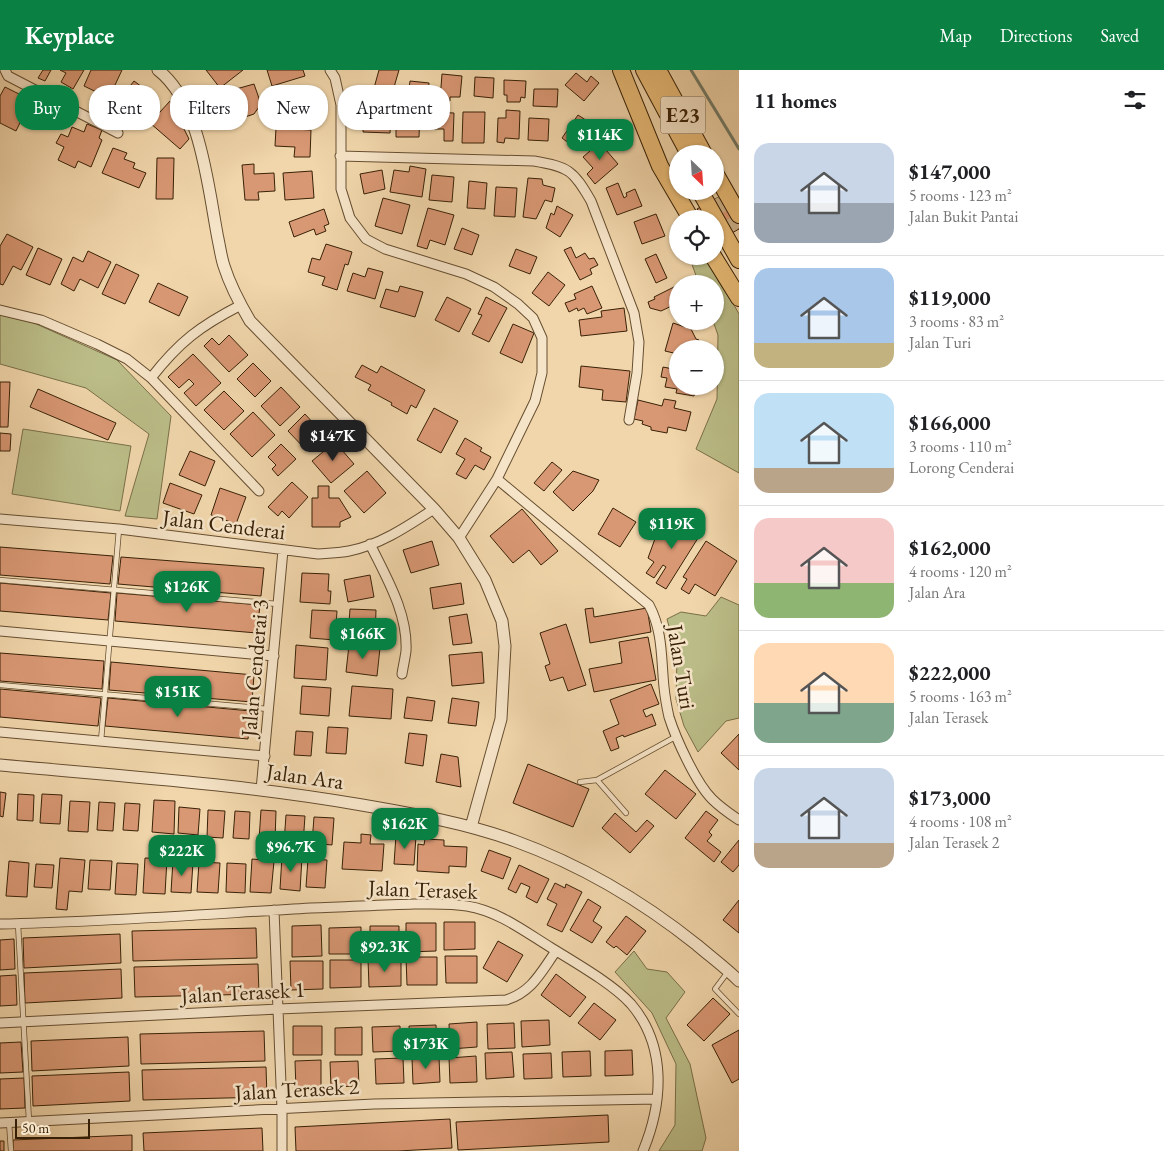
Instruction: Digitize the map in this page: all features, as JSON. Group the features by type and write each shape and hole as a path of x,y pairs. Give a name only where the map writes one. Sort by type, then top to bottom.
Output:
{"highway":[{"name":"E23","path":"621,70 660,166 686,210"},
{"name":"E23","path":"643,70 651,97 675,145"},
{"name":"E23","path":"643,70 684,145"},
{"name":"E23","path":"658,70 699,145"},
{"path":"724,189 739,215"},
{"path":"705,200 739,260"},
{"path":"719,265 739,298"}],"street":[{"path":"5,70 8,76 118,133"},
{"path":"158,70 165,75 178,92 198,134 224,266 240,305 250,321 434,509 459,538 485,580 495,601 502,620 506,646 501,720 471,827"},
{"path":"330,70 335,78 341,104 341,190 350,218 366,238 385,249 466,274 494,287 518,304 533,318 542,338 542,373 538,391 496,479 459,538"},
{"path":"340,156 534,161 555,164 570,171 591,202 634,313 639,342 637,373 629,420"},
{"path":"151,378 168,356 188,337 210,321 240,305"},
{"path":"0,310 41,320 127,359 151,378 259,490"},
{"name":"Jalan Turi","path":"496,479 649,605 656,618 660,633 664,688 669,717 703,788 711,799 739,820"},
{"name":"Jalan Cenderai","path":"0,519 119,529 318,554 350,551 370,544 403,530 434,509"},
{"path":"370,544 389,581 404,626 406,650 402,674"},
{"name":"Jalan Cenderai 3","path":"261,790 283,550"},
{"path":"0,631 274,656"},
{"path":"0,732 265,756"},
{"name":"Jalan Ara","path":"0,764 261,790 421,815 471,827 516,841 576,866 622,892 677,929 739,981"},
{"name":"Jalan Terasek","path":"0,924 378,905 466,905 495,914 615,990 635,1010 652,1041 658,1060 657,1099 653,1125 643,1151"},
{"path":"274,910 282,1151"},
{"name":"Jalan Terasek 1","path":"0,1023 506,1000 518,997 528,989 556,951"},
{"name":"Jalan Terasek 2","path":"4,1123 374,1104 657,1099"}],"lane":[{"path":"100,741 119,529"},
{"path":"0,580 279,604"},
{"path":"0,685 269,709"},
{"path":"580,782 597,780 677,736"},
{"path":"597,780 626,812"},
{"path":"18,924 29,1122"},
{"path":"729,971 715,990 739,1014"},
{"path":"4,1123 11,1151"}],"green space":[{"path":"692,265 710,265 716,275 696,275"},
{"path":"724,287 739,314 739,473 696,449 717,395 724,395 724,340 718,340 716,330 724,330"},
{"path":"0,315 34,323 117,360 171,416 157,519 125,516 149,434 86,388 0,364"},
{"path":"23,429 131,446 120,511 12,494"},
{"path":"721,597 739,605 739,718 726,721 698,752 684,726 676,699 677,656 667,619 681,612 706,616"},
{"path":"634,951 647,969 667,972 685,992 666,1018 690,1064 706,1138 702,1151 659,1151 675,1125 676,1064 652,1013 615,972"}],"building":[{"path":"43,70 51,70 45,81 38,78"},
{"path":"60,70 84,70 75,85 66,85 61,82 66,73"},
{"path":"91,70 122,70 115,85 89,85 89,88 84,86"},
{"path":"206,70 243,70 224,85 218,85"},
{"path":"267,70 303,70 305,76 272,85"},
{"path":"379,70 399,70 395,85 375,85"},
{"path":"576,73 587,82 591,76 599,83 584,101 565,85"},
{"path":"442,74 462,76 460,97 450,97 450,85 441,85"},
{"path":"475,77 494,78 493,98 474,96"},
{"path":"504,80 526,81 525,98 521,97 520,102 507,102 507,95 504,95"},
{"path":"134,81 139,85 131,85"},
{"path":"410,81 429,83 429,85 410,85"},
{"path":"254,84 258,95 258,108 254,114 248,116 248,86"},
{"path":"5,87 15,92 16,131 0,123 0,96"},
{"path":"534,89 558,89 557,107 533,106"},
{"path":"170,101 170,130 184,130 189,139 180,149 158,130 160,130 160,112"},
{"path":"506,110 520,111 519,139 505,138 504,143 497,142 498,118 506,118"},
{"path":"463,112 485,112 484,143 462,143"},
{"path":"450,113 454,113 453,141 444,141 444,130 450,130"},
{"path":"578,115 598,128 586,145 575,137 570,144 562,138"},
{"path":"529,118 549,119 548,141 528,140"},
{"path":"87,124 89,125 89,130 102,130 99,138 102,140 91,167 78,161 75,168 58,160 64,147 56,143 61,134 68,137 71,130 84,132"},
{"path":"276,130 311,130 310,157 294,157 295,147 275,146"},
{"path":"363,130 390,130 390,133 363,132"},
{"path":"396,130 419,130 419,137 396,137"},
{"path":"606,137 613,144 606,150 618,164 595,184 587,174 593,168 583,157"},
{"path":"113,148 127,153 124,159 135,163 133,168 146,173 139,188 102,173"},
{"path":"157,158 174,158 173,199 156,199"},
{"path":"254,164 254,174 274,173 275,191 258,192 259,200 245,200 242,165"},
{"path":"410,166 426,169 422,197 390,192 394,170 409,172"},
{"path":"382,170 385,189 364,194 360,174"},
{"path":"312,171 314,198 285,200 283,173"},
{"path":"432,175 454,177 452,202 429,200"},
{"path":"528,178 542,179 543,185 555,188 552,202 545,200 536,219 523,217"},
{"path":"469,181 487,183 485,209 467,208"},
{"path":"618,183 624,198 627,196 626,193 635,189 642,206 617,215 606,188"},
{"path":"496,187 517,188 515,217 494,216"},
{"path":"733,189 739,200 739,229 724,237 724,210 697,209 713,200 724,200 724,194"},
{"path":"383,198 410,205 402,234 375,226"},
{"path":"557,206 573,215 560,237 546,228 551,213 554,215"},
{"path":"428,208 454,215 445,245 430,240 427,249 417,246"},
{"path":"324,209 329,224 324,226 326,231 316,235 314,229 294,237 289,222"},
{"path":"656,214 665,236 642,244 634,222"},
{"path":"462,228 479,235 472,255 454,249"},
{"path":"7,234 33,247 21,270 13,266 3,285 0,284 0,246"},
{"path":"326,244 352,252 348,265 345,264 337,290 322,285 325,277 308,272 312,258 320,260"},
{"path":"571,247 576,258 585,253 589,259 594,258 598,265 590,269 592,274 580,280 564,250"},
{"path":"38,248 62,259 50,285 26,275"},
{"path":"516,249 537,257 530,274 509,266"},
{"path":"88,251 111,262 98,288 80,279 74,291 61,284 73,257 83,262"},
{"path":"656,254 667,278 656,283 645,259"},
{"path":"116,264 139,275 125,304 102,294"},
{"path":"368,268 383,272 375,299 347,291 353,273 365,277"},
{"path":"548,272 565,285 549,306 532,293"},
{"path":"158,283 188,297 179,316 149,302"},
{"path":"400,286 423,292 415,317 380,307 386,289 398,292"},
{"path":"592,286 602,308 587,314 584,308 578,311 577,308 569,312 565,303 576,299 574,294"},
{"path":"669,290 669,307 661,311 650,308 648,302 655,299 654,297"},
{"path":"447,297 471,309 459,332 435,320"},
{"path":"486,297 507,308 489,342 472,334 482,315 478,314"},
{"path":"624,308 627,331 581,336 579,320 602,317 601,311"},
{"path":"513,324 534,333 522,363 500,353"},
{"path":"671,330 692,330 696,339 699,340 669,340 669,352 665,351"},
{"path":"229,335 248,355 229,372 204,346 212,338 219,345"},
{"path":"193,354 221,383 196,406 184,393 194,384 189,379 179,388 168,377"},
{"path":"253,363 271,381 255,397 237,379"},
{"path":"362,365 377,373 381,366 425,390 416,408 411,405 407,414 391,405 392,403 368,390 371,385 355,377"},
{"path":"581,366 630,371 626,402 602,400 603,390 579,387"},
{"path":"663,367 669,368 669,388 665,387 667,378 661,377"},
{"path":"0,382 10,382 8,427 0,427"},
{"path":"281,387 300,407 280,426 261,406"},
{"path":"38,389 116,423 108,440 30,407"},
{"path":"224,391 244,411 224,430 204,410"},
{"path":"664,399 676,401 674,408 691,412 686,431 668,427 667,433 651,430 651,427 642,424 643,421 634,419 638,400 662,406"},
{"path":"434,408 458,421 441,453 417,440"},
{"path":"253,412 275,435 252,457 230,434"},
{"path":"305,414 324,435 307,451 288,431"},
{"path":"0,433 11,434 10,451 0,451"},
{"path":"465,438 482,448 480,451 491,457 484,470 475,465 466,479 456,474 465,459 456,454"},
{"path":"335,442 354,464 331,483 312,461"},
{"path":"281,444 296,459 278,476 272,469 276,465 268,457"},
{"path":"190,451 215,461 205,486 179,475"},
{"path":"552,462 562,470 544,491 534,483"},
{"path":"367,471 386,493 364,513 344,491"},
{"path":"573,471 599,480 593,491 573,511 553,492"},
{"path":"292,482 308,497 289,518 282,511 278,516 268,507"},
{"path":"170,483 202,495 194,514 163,503"},
{"path":"318,486 329,486 329,498 339,498 351,517 340,522 340,527 312,527 312,498 318,498"},
{"path":"220,488 246,497 236,524 211,515"},
{"path":"613,508 636,522 620,547 598,534"},
{"path":"522,509 558,551 541,565 529,550 513,563 490,536"},
{"path":"683,520 697,524 698,538 666,589 656,583 666,567 663,565 654,578 646,573 654,562 648,558 656,536 672,522"},
{"path":"432,541 439,565 411,573 403,550"},
{"path":"706,541 737,561 715,596 695,584 689,594 681,589 687,579 683,577"},
{"path":"0,547 113,556 110,584 0,575"},
{"path":"121,557 264,568 261,596 118,584"},
{"path":"302,573 329,574 328,591 331,591 330,604 300,602"},
{"path":"370,575 374,597 348,602 344,580"},
{"path":"0,583 111,593 108,620 0,611"},
{"path":"461,583 464,604 433,609 430,588"},
{"path":"117,593 260,605 257,633 115,621"},
{"path":"593,608 594,617 647,608 651,632 590,643 585,609"},
{"path":"350,609 376,610 375,638 348,637"},
{"path":"312,610 337,611 335,640 310,638"},
{"path":"467,614 472,643 453,645 449,617"},
{"path":"566,624 586,685 568,691 563,677 550,681 545,666 550,664 540,633"},
{"path":"648,637 656,680 594,692 589,669 622,663 619,642"},
{"path":"296,645 328,648 326,680 294,678"},
{"path":"349,645 380,648 377,676 346,672"},
{"path":"482,652 484,683 452,686 449,655"},
{"path":"0,653 104,661 102,689 0,681"},
{"path":"111,662 254,675 252,702 109,690"},
{"path":"651,684 659,704 643,710 646,717 652,714 656,725 624,737 623,735 616,738 619,748 611,751 603,731 619,724 610,700"},
{"path":"302,686 331,688 329,716 300,714"},
{"path":"352,686 393,689 391,719 349,716"},
{"path":"0,689 101,698 98,726 0,717"},
{"path":"407,697 435,701 432,721 404,718"},
{"path":"108,698 251,711 248,739 105,726"},
{"path":"452,698 479,702 476,726 448,723"},
{"path":"328,727 348,728 346,754 326,753"},
{"path":"296,731 313,732 311,756 294,755"},
{"path":"409,733 427,735 423,766 405,763"},
{"path":"739,734 739,770 721,753"},
{"path":"441,754 458,757 461,787 436,782"},
{"path":"528,764 589,789 573,827 513,803"},
{"path":"665,770 696,794 676,819 645,794"},
{"path":"0,792 6,793 3,817 0,816"},
{"path":"18,794 34,795 33,821 17,820"},
{"path":"42,794 62,795 60,824 40,823"},
{"path":"154,800 175,801 174,834 152,832"},
{"path":"70,801 90,802 88,832 68,831"},
{"path":"99,802 115,803 113,831 97,830"},
{"path":"125,803 140,804 138,831 123,830"},
{"path":"179,807 200,809 198,835 178,833"},
{"path":"208,810 225,811 223,838 207,837"},
{"path":"261,810 276,811 275,841 259,840"},
{"path":"235,811 250,812 249,839 233,838"},
{"path":"706,811 718,820 709,832 712,835 707,841 721,852 714,862 685,838"},
{"path":"615,813 636,832 647,820 654,826 630,853 602,828"},
{"path":"286,815 305,816 303,844 284,843"},
{"path":"314,817 334,818 332,845 312,843"},
{"path":"361,834 371,835 370,844 384,844 382,871 342,869 344,842 361,843"},
{"path":"396,835 416,836 414,865 394,864"},
{"path":"425,839 444,840 444,846 467,847 466,867 449,866 449,873 417,871 418,844 424,845"},
{"path":"739,840 739,865 733,872 721,862"},
{"path":"489,850 511,858 503,879 481,871"},
{"path":"282,856 302,857 300,891 280,889"},
{"path":"60,858 85,860 82,892 69,891 67,910 56,909"},
{"path":"145,858 167,859 165,894 143,893"},
{"path":"252,859 274,861 271,893 250,892"},
{"path":"308,859 327,860 325,888 306,887"},
{"path":"90,860 112,861 110,890 88,889"},
{"path":"173,860 193,862 191,893 171,892"},
{"path":"9,861 29,863 27,897 6,896"},
{"path":"199,862 220,863 218,893 197,892"},
{"path":"117,863 138,864 136,895 115,894"},
{"path":"227,863 246,864 245,893 226,892"},
{"path":"36,864 54,865 52,888 34,887"},
{"path":"519,865 549,879 537,903 526,897 530,887 521,883 516,893 508,889"},
{"path":"555,883 565,888 566,884 582,892 562,932 547,925 557,904 547,899"},
{"path":"588,899 601,907 593,921 602,927 592,943 570,930"},
{"path":"739,900 739,933 723,920"},
{"path":"626,916 646,931 627,955 616,946 614,948 606,942"},
{"path":"444,922 475,922 475,949 444,950"},
{"path":"406,923 436,923 436,951 406,952"},
{"path":"321,925 322,956 292,957 292,926"},
{"path":"370,926 399,926 399,951 370,951"},
{"path":"361,927 361,954 329,954 329,928"},
{"path":"256,928 257,958 133,961 132,931"},
{"path":"120,934 121,963 24,968 23,938"},
{"path":"14,939 15,969 0,970 0,940"},
{"path":"498,941 523,955 507,982 483,968"},
{"path":"445,956 477,956 477,983 446,983"},
{"path":"406,957 437,957 437,985 407,985"},
{"path":"368,959 401,959 401,986 369,987"},
{"path":"330,960 361,960 361,987 330,988"},
{"path":"290,961 323,961 323,989 291,990"},
{"path":"258,964 259,994 135,997 134,967"},
{"path":"121,969 122,998 25,1003 24,973"},
{"path":"556,974 586,997 570,1017 541,995"},
{"path":"16,975 17,1005 0,1006 0,976"},
{"path":"713,998 730,1014 704,1041 687,1025"},
{"path":"594,1003 616,1020 600,1040 578,1023"},
{"path":"549,1020 550,1045 522,1047 521,1021"},
{"path":"477,1022 477,1047 450,1049 449,1024"},
{"path":"514,1023 515,1048 488,1049 487,1024"},
{"path":"436,1025 437,1050 410,1051 409,1026"},
{"path":"293,1026 322,1026 322,1055 293,1055"},
{"path":"400,1026 401,1051 373,1052 372,1027"},
{"path":"362,1027 362,1055 335,1055 335,1028"},
{"path":"739,1030 739,1079 732,1083 712,1045"},
{"path":"264,1031 265,1061 141,1064 140,1034"},
{"path":"128,1037 129,1066 32,1071 31,1041"},
{"path":"21,1042 23,1072 0,1073 0,1043"},
{"path":"632,1050 633,1075 605,1076 605,1051"},
{"path":"590,1051 591,1076 563,1077 562,1052"},
{"path":"512,1052 514,1077 486,1079 485,1053"},
{"path":"551,1053 552,1078 524,1079 523,1054"},
{"path":"476,1056 477,1082 450,1083 449,1058"},
{"path":"439,1057 440,1082 413,1084 412,1058"},
{"path":"403,1058 404,1083 376,1084 375,1059"},
{"path":"321,1060 321,1089 296,1090 295,1061"},
{"path":"358,1061 359,1086 331,1087 330,1062"},
{"path":"266,1067 267,1097 143,1100 142,1070"},
{"path":"129,1072 130,1101 33,1106 32,1076"},
{"path":"24,1078 25,1108 0,1109 0,1079"},
{"path":"608,1115 609,1142 458,1150 456,1122"},
{"path":"450,1119 452,1148 398,1151 296,1151 295,1127"},
{"path":"262,1128 263,1151 144,1151 143,1133"},
{"path":"132,1135 132,1151 13,1151 13,1140"},
{"path":"0,1141 4,1141 4,1151 0,1151"}],"waterway":[{"path":"691,70 739,149"}],"tunnel":[{"path":"716,200 734,231"}]}
